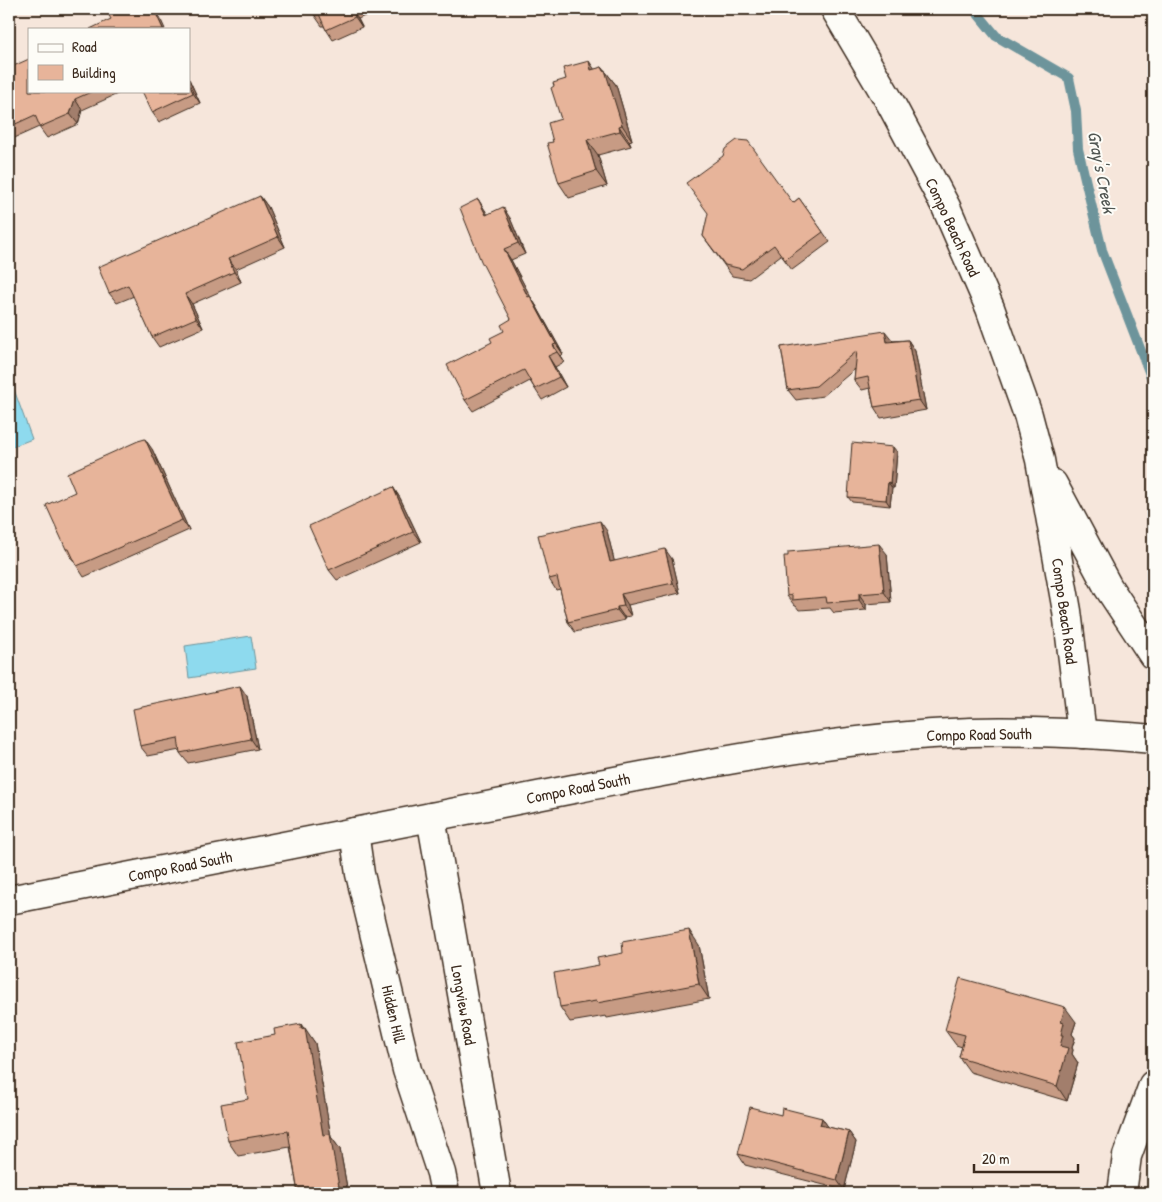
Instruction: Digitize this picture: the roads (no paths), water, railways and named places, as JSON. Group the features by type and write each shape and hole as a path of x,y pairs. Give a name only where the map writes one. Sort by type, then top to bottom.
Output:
{"street":[{"name":"Compo Beach Road","path":"835,9 890,102 954,225 990,308 1028,415 1040,460 1067,610 1082,734"},
{"name":"Compo Beach Road","path":"1040,460 1108,587 1153,656"},
{"name":"Compo Road South","path":"9,900 653,774 827,745 972,732 1082,734 1153,738"},
{"name":"Longview Road","path":"431,817 498,1193"},
{"name":"Hidden Hill","path":"354,832 360,874 407,1070 441,1173 445,1193"},
{"path":"1122,1193 1126,1156 1153,1086"}],"water":[{"path":"9,376 32,439 9,448"},
{"path":"251,636 256,668 189,678 185,646"}],"waterway":[{"name":"Gray's Creek","path":"974,9 996,36 1069,78 1076,111 1078,149 1102,250 1153,382"}]}
